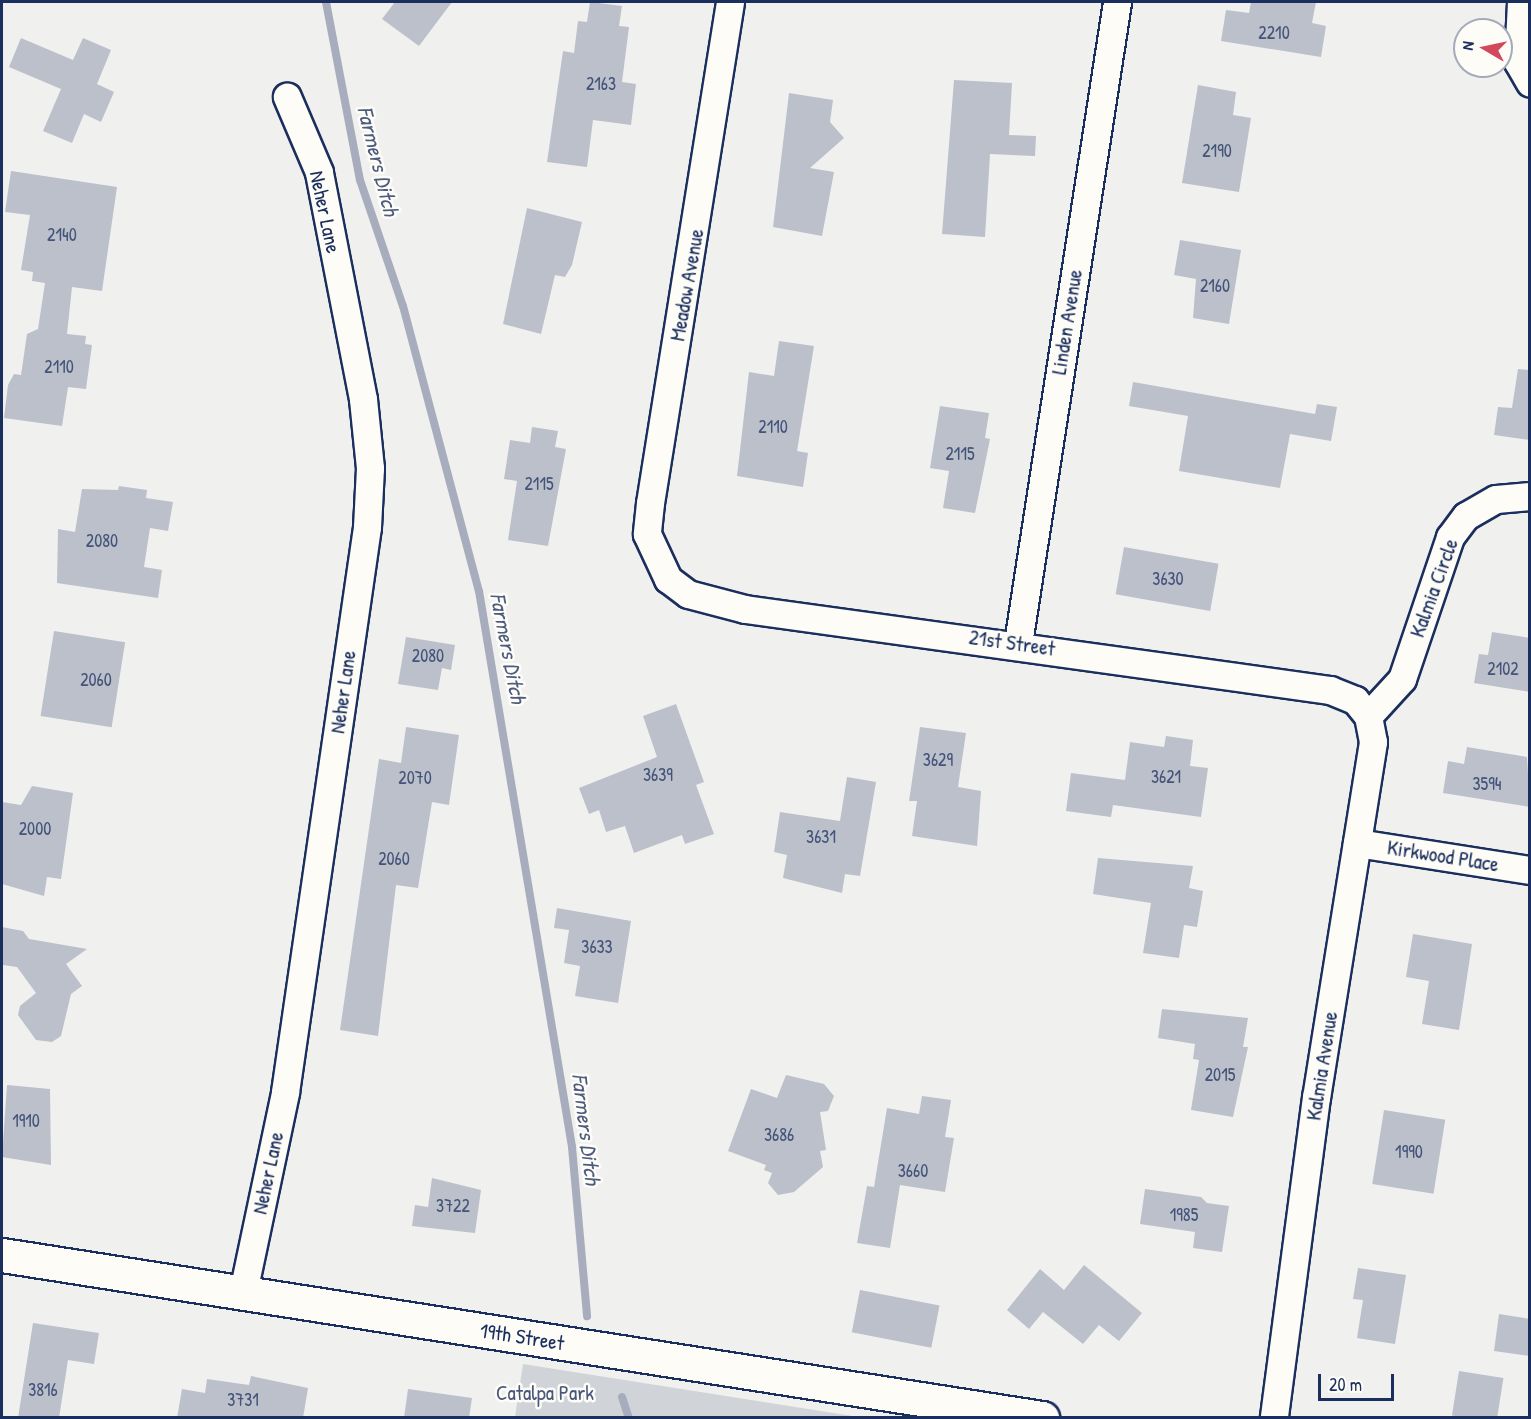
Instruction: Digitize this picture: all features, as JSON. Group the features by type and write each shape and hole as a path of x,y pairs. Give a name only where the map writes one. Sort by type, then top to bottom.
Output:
{"street":[{"name":"Meadow Avenue","path":"658,566 646,534 730,2"},
{"name":"Linden Avenue","path":"1018,643 1117,2"},
{"path":"1521,2 1518,62 1530,83"},
{"name":"Neher Lane","path":"243,1292 285,1092 367,527 370,468 363,399 318,172 287,97"},
{"name":"Kalmia Circle","path":"1368,716 1402,679 1450,537 1466,516 1496,499 1530,496"},
{"name":"21st Street","path":"658,566 688,594 745,609 1018,643 1330,690 1355,700 1368,716"},
{"name":"Kalmia Avenue","path":"1274,1418 1316,1097 1373,741 1368,716"},
{"name":"Kirkwood Place","path":"1357,843 1530,870"},
{"name":"19th Street","path":"2,1255 1042,1418"}],"green space":[{"name":"Catalpa Park","path":"523,1364 859,1417 515,1417"}],"building":[{"path":"395,2 452,2 419,46 382,19"},
{"path":"590,2 622,6 619,26 629,27 622,82 636,84 631,125 593,120 587,167 547,162 563,51 574,53 578,21 587,22"},
{"path":"1251,2 1316,2 1312,23 1326,26 1321,57 1221,41 1226,10 1249,13"},
{"path":"21,38 73,60 83,38 111,50 97,84 114,92 101,122 84,114 72,143 43,131 61,89 9,67"},
{"path":"954,80 1012,83 1009,135 1036,136 1035,156 990,154 985,237 942,234"},
{"path":"1198,85 1236,92 1233,115 1251,118 1239,192 1182,183"},
{"path":"789,93 833,100 830,122 844,138 810,168 834,172 822,236 773,227"},
{"path":"11,171 117,187 102,291 72,287 67,334 86,336 85,344 92,345 86,389 68,387 62,426 4,418 8,385 14,374 21,375 27,334 38,329 45,283 32,281 33,272 21,270 30,215 5,212"},
{"path":"527,208 582,222 572,265 565,277 555,275 541,334 503,324"},
{"path":"1180,240 1241,250 1229,324 1193,318 1196,279 1174,275"},
{"path":"779,341 814,346 797,451 808,453 803,487 737,476 749,372 774,376"},
{"path":"1518,369 1530,370 1530,440 1494,435 1498,407 1512,408"},
{"path":"1133,382 1315,414 1317,404 1337,407 1331,441 1290,434 1280,488 1179,471 1188,416 1129,406"},
{"path":"940,406 989,413 985,438 990,439 975,513 943,508 949,471 930,468"},
{"path":"532,427 558,431 555,447 566,449 548,546 508,540 517,481 504,479 510,440 530,443"},
{"path":"119,486 147,490 146,498 173,502 168,531 150,528 144,567 162,570 158,598 57,583 58,529 75,532 82,489 118,490"},
{"path":"1124,547 1219,564 1210,611 1116,594"},
{"path":"54,631 125,642 112,727 41,716"},
{"path":"1492,632 1530,638 1530,692 1474,683 1479,654 1488,655"},
{"path":"406,637 455,645 451,670 442,668 438,690 398,684"},
{"path":"676,704 704,782 696,785 714,834 685,844 682,835 634,853 625,826 606,832 599,810 589,814 579,788 657,757 643,716"},
{"path":"406,727 459,735 449,805 432,802 418,888 396,885 378,1036 340,1030 379,759 401,763"},
{"path":"920,727 966,733 958,787 981,791 977,846 912,836 917,801 909,801"},
{"path":"1166,736 1193,740 1190,766 1208,768 1201,817 1113,805 1111,817 1066,811 1071,773 1125,780 1130,742 1164,747"},
{"path":"1467,747 1527,757 1530,807 1443,793 1448,761 1464,764"},
{"path":"847,777 876,782 860,876 845,874 842,893 783,878 787,855 774,852 780,812 840,821"},
{"path":"32,786 73,793 61,879 47,877 44,896 2,884 2,802 21,805"},
{"path":"1098,858 1193,866 1189,888 1203,891 1197,927 1184,925 1179,958 1143,953 1151,903 1093,894"},
{"path":"557,908 631,921 618,1003 575,996 580,966 564,963 569,930 554,928"},
{"path":"2,927 23,931 29,939 87,949 66,964 82,986 71,994 61,1036 52,1042 36,1040 18,1015 20,1006 36,993 17,967 3,965"},
{"path":"1413,934 1472,944 1459,1030 1422,1024 1429,981 1406,977"},
{"path":"1162,1009 1248,1018 1243,1047 1248,1047 1233,1117 1191,1110 1199,1060 1193,1059 1195,1044 1158,1038"},
{"path":"786,1075 824,1084 834,1096 828,1111 820,1112 826,1150 820,1151 823,1167 794,1192 778,1195 768,1183 772,1173 764,1170 766,1165 728,1151 751,1089 777,1098"},
{"path":"7,1085 50,1089 51,1165 2,1157"},
{"path":"922,1096 951,1100 945,1137 954,1138 945,1192 900,1185 890,1248 857,1243 867,1186 874,1187 887,1108 919,1114"},
{"path":"1384,1110 1445,1120 1434,1194 1372,1184"},
{"path":"432,1178 481,1190 475,1233 412,1226 415,1205 428,1207"},
{"path":"1145,1189 1201,1197 1207,1203 1229,1206 1222,1252 1193,1248 1195,1232 1140,1224"},
{"path":"1084,1265 1142,1313 1119,1341 1099,1325 1083,1344 1043,1312 1029,1329 1007,1310 1040,1269 1064,1290"},
{"path":"1358,1268 1406,1275 1395,1344 1357,1338 1363,1300 1353,1299"},
{"path":"860,1290 940,1305 931,1348 852,1332"},
{"path":"1499,1314 1530,1319 1530,1356 1494,1351"},
{"path":"33,1323 99,1333 94,1364 68,1360 59,1418 18,1418"},
{"path":"1459,1371 1503,1378 1497,1418 1452,1415"},
{"path":"251,1376 308,1388 303,1418 177,1418 182,1389 205,1393 207,1379 249,1385"},
{"path":"408,1389 472,1398 469,1418 404,1418"}],"waterway":[{"name":"Farmers Ditch","path":"326,2 360,180 403,306 479,591 572,1147 587,1316"},
{"name":"Farmers Ditch","path":"622,1397 629,1418"}]}
